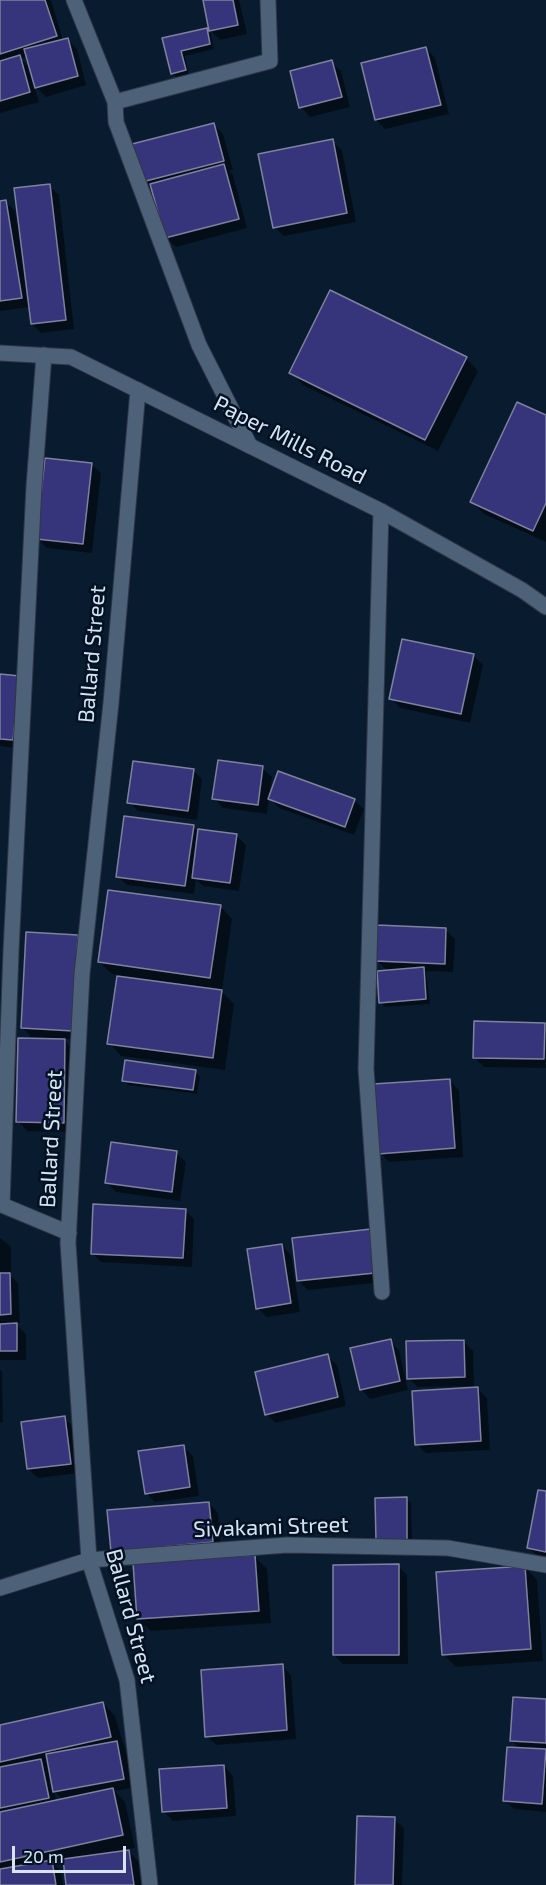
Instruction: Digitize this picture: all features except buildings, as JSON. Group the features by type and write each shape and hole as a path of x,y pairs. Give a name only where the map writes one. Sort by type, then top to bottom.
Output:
{"street":[{"path":"74,0 115,102 116,122 199,345 250,446"},
{"path":"115,102 270,61 268,0"},
{"name":"Paper Mills Road","path":"0,353 71,357 381,511 522,590 546,607"},
{"path":"44,355 33,509 11,951 2,1205 69,1233"},
{"name":"Ballard Street","path":"138,390 111,703 82,974 69,1233 89,1560 127,1680 150,1885"},
{"path":"381,511 366,1069 382,1292"},
{"path":"522,590 546,595"},
{"name":"Sivakami Street","path":"0,1588 89,1560 287,1545 448,1548 546,1565"}]}
